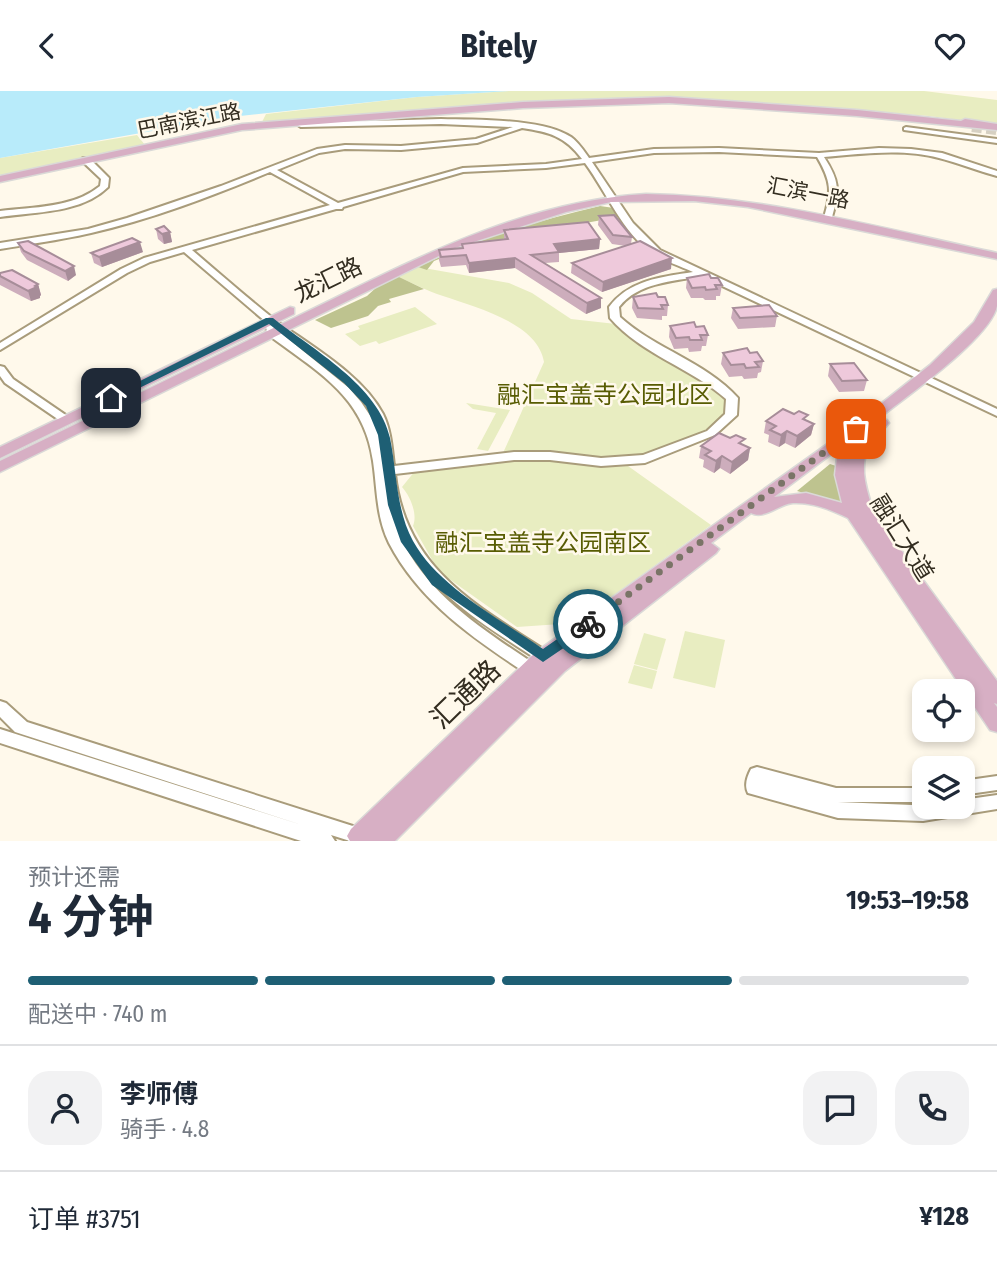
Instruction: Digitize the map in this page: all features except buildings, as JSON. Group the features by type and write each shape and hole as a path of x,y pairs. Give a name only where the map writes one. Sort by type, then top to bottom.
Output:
{"main road":[{"name":"巴南滨江路","path":"0,181 83,162 242,127 523,105 669,100 821,110 973,126 669,103 524,108 234,132 83,162"},
{"path":"821,110 866,111 997,127"},
{"path":"864,116 997,134"},
{"name":"汇滨一路","path":"610,197 694,195 751,201 981,250"},
{"name":"汇滨一路","path":"610,197 694,198 748,204 981,250"},
{"name":"龙汇路","path":"0,453 66,420 451,246 503,227 610,197"},
{"path":"981,250 997,254"},
{"name":"融汇大道","path":"997,293 992,308 956,350 867,434 856,455 856,481 866,514 997,696"},
{"name":"融汇大道","path":"997,317 966,353 856,429 844,452 843,479 854,514 997,724"},
{"name":"龙汇路","path":"0,467 274,327"},
{"name":"汇通路","path":"360,839 544,668 856,429"},
{"name":"汇通路","path":"379,841 544,668 766,505 791,498 808,498 854,514"}],"street":[{"path":"301,125 413,120 522,126 560,134 568,139 585,160 625,222 643,241 700,274 997,413"},
{"path":"0,246 116,225 224,188 298,156 326,149 401,148 477,141 502,135 522,126"},
{"path":"906,129 997,141"},
{"path":"0,347 130,267 447,174 503,171 654,151 819,155 879,150 911,151 948,158 997,174"},
{"path":"819,155 834,178 836,192 828,217"},
{"path":"0,212 70,203 96,194 104,187 105,179 83,162"},
{"path":"270,169 339,207"},
{"path":"185,249 338,384 361,408 374,436 383,472 383,507 396,544 414,572 448,610 544,668"},
{"path":"383,472 514,456 624,462 646,459 711,433 731,415 732,398 718,383 640,339 615,318 614,307 625,293 649,284 700,274"},
{"path":"0,369 5,383 66,420"},
{"path":"0,707 20,727 360,839"},
{"path":"0,736 326,841"},
{"path":"912,795 836,795 756,781 838,810 912,813"},
{"path":"975,787 997,783"},
{"path":"975,806 997,803"}],"green space":[{"path":"509,91 924,91 997,100 997,125 929,116 828,108 609,100 312,121 262,122 266,114 417,97"},
{"path":"137,135 145,145 0,177 0,158"},
{"path":"600,206 614,208 619,217 507,237 485,249 457,252 434,261 427,270 418,267 507,232"},
{"name":"融汇宝盖寺公园北区","path":"418,267 509,283 532,293 571,319 616,324 691,370 728,398 727,414 709,431 644,455 602,459 551,453 503,453 544,362 539,348 518,327 503,319 397,276"},
{"path":"397,276 424,289 389,299 391,302 378,306 368,316 331,328 315,320 367,296 379,285"},
{"path":"415,307 437,324 379,344 376,341 360,346 345,334 360,329 358,326"},
{"path":"466,403 510,410 488,451 477,449 496,413 473,409"},
{"name":"融汇宝盖寺公园南区","path":"494,461 628,466 711,525 575,623 517,627 445,576 435,565 413,526 415,516 412,505 402,487 415,471"},
{"path":"830,464 839,467 844,502 841,504 797,491"},
{"path":"685,631 725,640 715,688 673,678"},
{"path":"644,633 666,639 657,670 634,664"},
{"path":"634,665 657,671 652,689 628,683"}],"water":[{"path":"0,91 509,91 417,97 231,117 0,158"}],"tunnel":[{"path":"972,127 997,130"}],"way so far":[{"path":"588,624 856,429"}],"route":[{"path":"111,398 270,320 348,381 371,405 384,435 394,505 407,542 437,581 543,656 588,624"}]}
